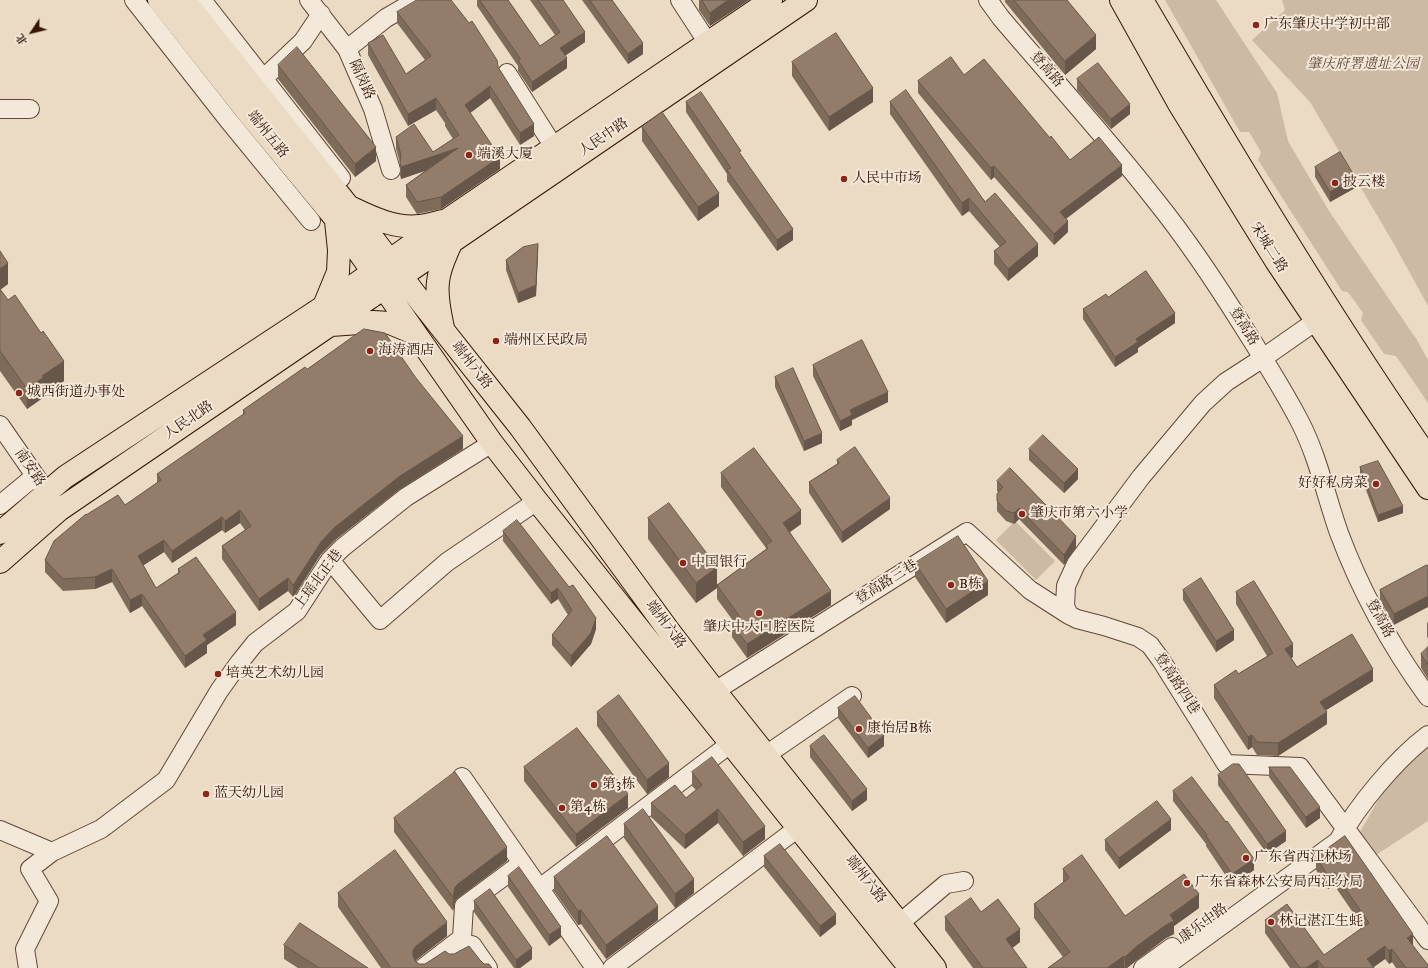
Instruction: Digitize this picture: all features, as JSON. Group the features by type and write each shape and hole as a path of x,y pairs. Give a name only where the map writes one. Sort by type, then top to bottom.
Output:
{"main road":[{"name":"端州五路","path":"159,0 249,114 342,213"},
{"name":"端州五路","path":"184,0 387,274"},
{"name":"人民中路","path":"387,274 447,220 771,0"},
{"name":"人民中路","path":"387,274 451,243 806,0"},
{"name":"宋城二路","path":"1122,0 1180,104 1276,261 1428,488"},
{"name":"宋城二路","path":"1142,0 1294,253 1400,418 1428,458"},
{"path":"414,333 390,323 361,322 333,311 338,272 342,213 398,224 419,226 447,220"},
{"path":"443,330 438,302 438,281 442,265 451,243"},
{"name":"人民北路","path":"0,562 59,510 333,311 387,274"},
{"name":"端州六路","path":"387,274 443,330 520,427 669,631 935,968"},
{"name":"端州六路","path":"387,274 414,333 492,443 537,502 910,968"},
{"name":"人民北路","path":"0,533 40,485 65,477 333,311"}],"street":[{"path":"134,0 229,121 311,221"},
{"path":"202,0 341,178"},
{"name":"隔岗路","path":"310,0 347,48 373,109 391,170"},
{"path":"347,48 386,18 417,0"},
{"path":"680,0 708,43"},
{"name":"登高路","path":"988,0 1001,18 1157,201 1207,268 1263,358 1301,424 1320,470 1338,531 1356,576 1388,636 1428,697"},
{"path":"264,78 303,41 321,14"},
{"path":"507,73 554,147"},
{"path":"0,109 30,109"},
{"path":"1069,615 1065,606 1066,586 1076,564 1142,477 1203,403 1226,382 1316,321"},
{"name":"南安路","path":"0,425 40,485 59,510"},
{"name":"上瑶北正巷","path":"28,968 25,949 49,901 30,869 52,852 101,829 166,780 219,691 238,663 256,643 297,611 330,560 342,548 406,497 492,443"},
{"path":"0,505 40,485"},
{"path":"330,560 380,620 447,562 537,502"},
{"name":"登高路三巷","path":"716,691 967,532 1030,590 1069,615"},
{"name":"登高路四巷","path":"1069,615 1138,637 1150,645 1226,764 1300,766 1345,828"},
{"path":"766,755 852,696"},
{"name":"康乐中路","path":"1163,968 1338,841 1345,828 1390,771 1415,744 1428,735"},
{"path":"540,888 730,744"},
{"path":"462,777 595,968"},
{"path":"612,968 798,828"},
{"path":"1345,828 1428,940"},
{"name":"康乐中路","path":"1142,968 1331,832 1345,828"},
{"path":"0,830 52,852"},
{"path":"423,968 462,938 464,906 522,864"},
{"path":"900,923 946,884 964,881"},
{"path":"439,968 472,945 488,968"}],"green space":[{"path":"1165,0 1216,0 1277,93 1288,141 1329,211 1417,340 1428,360 1428,403 1396,356 1384,354 1361,320 1363,313 1348,292 1342,291 1258,160 1261,152 1249,132 1240,132"},
{"name":"肇庆府署遗址公园","path":"1282,0 1428,0 1428,306 1394,244 1310,102 1252,40 1285,10"},
{"path":"1015,521 1055,561 1036,580 996,540"},
{"path":"1428,747 1428,821 1373,857 1358,835 1394,773"}],"building":[{"path":"417,0 451,0 469,23 472,21 497,60 498,67 534,124 520,133 490,86 465,105 500,157 441,197 417,202 406,185 458,148 401,167 401,155 396,137 414,124 433,152 459,135 436,98 408,114 368,43 383,35 406,74 431,56 397,12"},
{"path":"480,0 508,0 540,46 560,32 538,0 563,0 585,32 560,48 567,58 532,82 518,60 520,59"},
{"path":"590,0 612,0 643,43 628,54"},
{"path":"702,0 728,0 710,13"},
{"path":"1014,0 1067,0 1096,35 1065,61"},
{"path":"836,33 873,88 829,117 792,62"},
{"path":"297,47 376,147 355,164 278,65"},
{"path":"951,57 964,75 984,59 1070,160 1099,137 1122,165 1060,212 1068,221 1054,234 994,166 991,168 918,81"},
{"path":"1098,63 1130,104 1111,119 1077,79"},
{"path":"906,90 985,202 995,193 1038,244 1008,269 994,251 1006,242 969,198 962,203 890,102"},
{"path":"701,92 741,151 739,152 793,229 777,240 727,170 731,168 686,102"},
{"path":"662,112 719,193 698,207 642,127"},
{"path":"1340,152 1355,177 1330,192 1315,167"},
{"path":"538,244 536,285 518,293 506,260 523,247"},
{"path":"0,251 8,263 0,269"},
{"path":"1146,271 1175,313 1136,339 1138,342 1115,357 1083,309 1106,294 1108,297"},
{"path":"0,289 8,300 15,295 41,333 43,331 64,361 42,376 44,377 27,389 0,351"},
{"path":"364,329 385,333 416,378 463,436 400,476 335,527 321,542 293,585 288,578 259,599 222,546 251,526 240,510 225,521 222,517 172,551 164,540 138,556 156,588 180,572 178,569 196,557 236,612 203,635 207,640 185,656 142,594 130,600 112,569 95,577 63,579 45,560 54,541 86,514 118,495 125,505 161,480 157,474 245,413 243,410 305,367 307,369"},
{"path":"862,340 888,392 850,410 852,415 840,421 813,365"},
{"path":"793,368 822,433 804,441 775,377"},
{"path":"1043,435 1078,469 1064,483 1029,449"},
{"path":"855,447 890,498 842,532 809,482 839,463 837,460"},
{"path":"754,448 801,510 783,523 831,591 747,644 732,624 740,617 717,585 768,548 766,545 772,541 721,473"},
{"path":"1378,461 1403,506 1378,515 1360,467"},
{"path":"1010,468 1076,536 1064,555 1019,508 1014,513 1006,511 997,501 997,494 1003,487 997,481"},
{"path":"669,503 717,567 696,583 648,518"},
{"path":"517,520 569,587 573,585 596,618 591,633 571,656 552,635 572,610 558,588 551,593 503,531"},
{"name":"B栋","path":"958,536 988,581 946,609 915,563"},
{"path":"1427,565 1428,596 1394,614 1380,590"},
{"path":"1201,578 1234,630 1216,641 1183,590"},
{"path":"1254,581 1293,644 1285,649 1297,667 1352,634 1373,669 1320,702 1327,712 1278,743 1257,742 1252,735 1248,737 1214,685 1236,670 1238,674 1273,653 1236,592"},
{"path":"1428,647 1428,665 1421,654"},
{"path":"619,695 669,763 647,780 597,712"},
{"name":"康怡居B栋","path":"855,696 884,735 868,748 838,708"},
{"path":"577,728 628,794 576,834 524,767"},
{"path":"824,735 867,789 852,801 810,746"},
{"path":"712,757 765,826 743,842 718,809 685,835 651,803 675,785 686,798 702,785 692,772"},
{"path":"1233,764 1239,764 1286,831 1267,844 1218,775"},
{"path":"1269,767 1290,767 1320,807 1306,817"},
{"path":"455,772 507,847 458,884 455,887 453,897 394,818"},
{"path":"1192,777 1226,822 1227,821 1254,859 1232,874 1206,836 1207,835 1173,791"},
{"path":"1157,801 1171,819 1119,858 1105,840"},
{"path":"643,809 694,879 675,894 624,824"},
{"path":"607,836 658,906 606,945 581,910 578,911 554,877"},
{"path":"1345,836 1413,934 1407,938 1428,965 1428,968 1406,968 1392,949 1389,951 1385,946 1367,959 1374,968 1324,968 1318,960 1306,968 1300,968 1265,920 1287,904 1324,955 1369,923 1334,872 1328,876 1316,857"},
{"path":"780,844 836,914 820,926 764,856"},
{"path":"395,850 447,922 416,946 413,950 415,961 419,964 425,964 445,951 449,954 454,954 469,946 484,964 489,964 492,968 391,968 338,893"},
{"path":"1082,855 1125,916 1184,874 1199,894 1170,915 1174,921 1137,946 1125,957 1124,956 1107,968 1048,968 1070,952 1034,904 1069,878 1063,869"},
{"path":"519,867 561,927 549,935 508,876"},
{"path":"490,889 532,948 516,960 474,901"},
{"path":"971,898 981,912 998,899 1020,929 1006,939 1027,968 983,968 945,917"},
{"path":"300,923 368,968 319,968 284,945"}],"place":[{"name":"广东肇庆中学初中部","path":"1256,25"},
{"name":"端溪大厦","path":"469,155"},
{"name":"人民中市场","path":"844,179"},
{"name":"披云楼","path":"1335,183"},
{"name":"端州区民政局","path":"496,341"},
{"name":"海涛酒店","path":"370,351"},
{"name":"城西街道办事处","path":"19,393"},
{"name":"好好私房菜","path":"1376,484"},
{"name":"肇庆市第六小学","path":"1022,514"},
{"name":"中国银行","path":"683,563"},
{"name":"B栋","path":"951,585"},
{"name":"肇庆中大口腔医院","path":"759,613"},
{"name":"培英艺术幼儿园","path":"218,674"},
{"name":"康怡居B栋","path":"859,729"},
{"name":"第3栋","path":"594,785"},
{"name":"蓝天幼儿园","path":"206,794"},
{"name":"第4栋","path":"562,808"},
{"name":"广东省西江林场","path":"1246,858"},
{"name":"广东省森林公安局西江分局","path":"1187,883"},
{"name":"林记湛江生蚝","path":"1271,922"}]}
